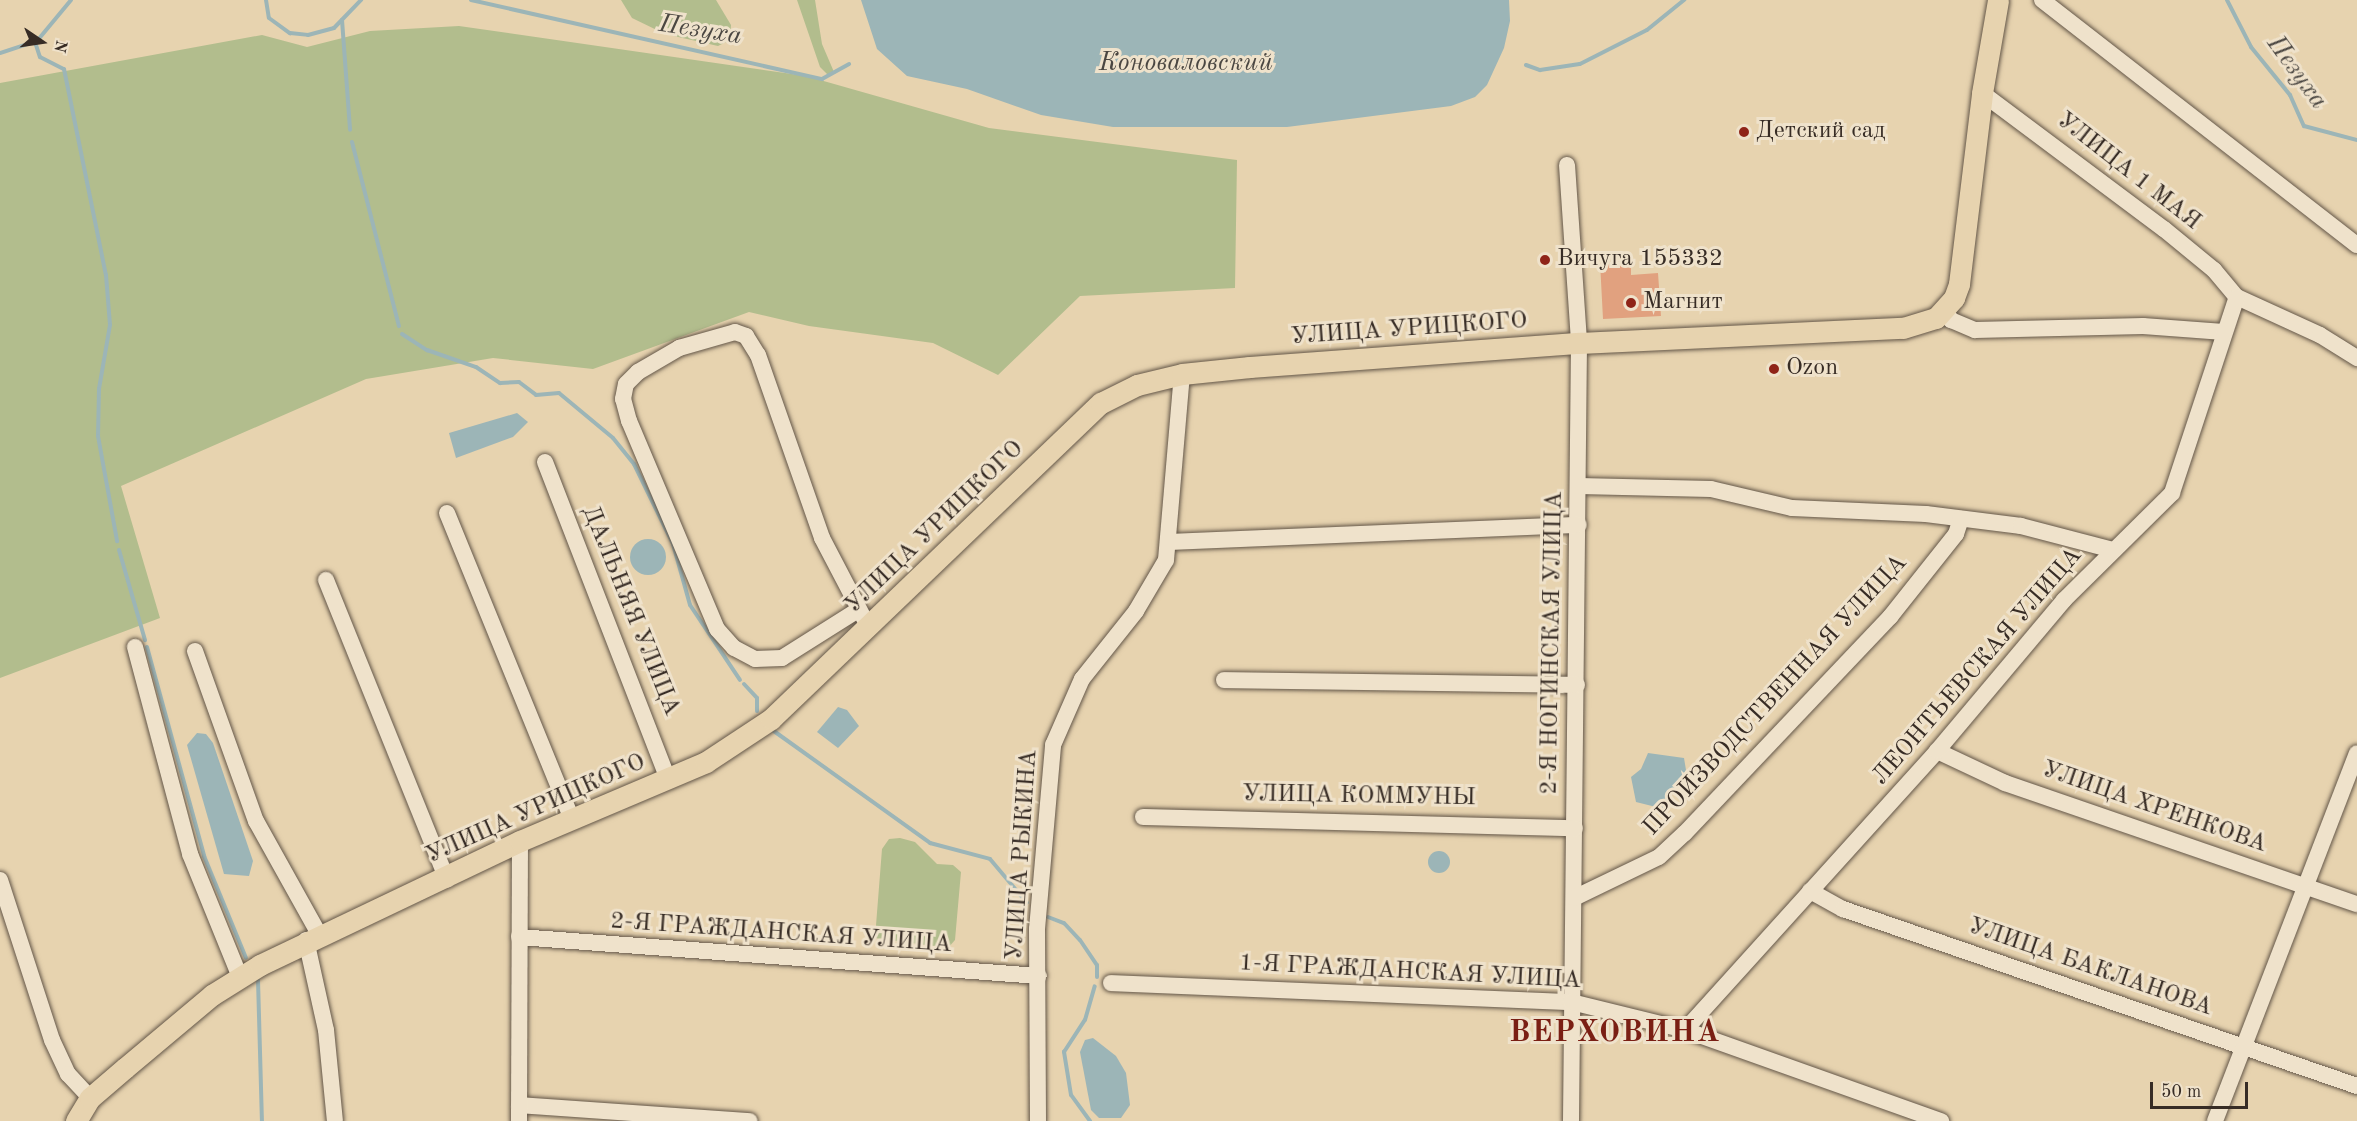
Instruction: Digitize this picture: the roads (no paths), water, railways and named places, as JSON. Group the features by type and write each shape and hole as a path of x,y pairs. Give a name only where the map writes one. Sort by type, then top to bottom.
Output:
{"main road":[{"path":"1945,310 1959,284 1982,93 1998,0"},
{"name":"УЛИЦА УРИЦКОГО","path":"73,1120 90,1098 212,995 240,977 312,937 447,879 520,841 706,762 771,719 864,619 1101,403 1137,385 1182,374 1579,343 1903,328 1924,325 1945,310"}],"street":[{"path":"2042,0 2357,245"},
{"name":"УЛИЦА 1 МАЯ","path":"1982,93 2164,229 2214,270 2237,297"},
{"name":"2-Я НОГИНСКАЯ УЛИЦА","path":"1566,165 1579,343 1579,525 1571,1121"},
{"path":"2237,297 2320,334 2357,358"},
{"name":"ЛЕОНТЬЕВСКАЯ УЛИЦА","path":"1685,1030 1937,751 2064,600 2114,549 2164,504 2176,485 2237,297"},
{"path":"1945,310 1951,320 1975,330 2142,326 2224,332"},
{"path":"742,333 758,355 822,538 864,619 782,658 755,659 734,648 717,629 648,465 623,399 626,384 679,348 742,333"},
{"name":"УЛИЦА РЫКИНА","path":"1038,1121 1037,929 1046,805 1060,723 1083,679 1156,582 1171,542 1182,374"},
{"name":"ДАЛЬНЯЯ УЛИЦА","path":"545,462 668,779"},
{"path":"1579,486 1711,489 1792,508 1961,519 2021,526 2114,549"},
{"path":"447,513 572,819"},
{"name":"ПРОИЗВОДСТВЕННАЯ УЛИЦА","path":"1574,898 1659,857 1685,833 1890,617 1956,534 1961,519"},
{"path":"1171,542 1579,525"},
{"path":"326,580 447,879"},
{"path":"135,647 190,854 240,977"},
{"path":"195,651 256,821 312,937 326,1030 335,1121"},
{"path":"1224,680 1577,685"},
{"name":"УЛИЦА ХРЕНКОВА","path":"1937,751 2005,783 2357,904"},
{"path":"2216,1121 2241,1046 2357,753"},
{"name":"УЛИЦА КОММУНЫ","path":"1143,817 1575,828"},
{"path":"520,841 519,1113 749,1121"},
{"path":"0,880 52,1040 68,1074 90,1098"},
{"name":"УЛИЦА БАКЛАНОВА","path":"1810,891 1844,909 2357,1086"},
{"name":"2-Я ГРАЖДАНСКАЯ УЛИЦА","path":"519,938 1039,976"},
{"name":"1-Я ГРАЖДАНСКАЯ УЛИЦА","path":"1112,983 1571,1002 1685,1030 1941,1121"}],"water":[{"name":"Коноваловский","path":"861,0 1509,0 1510,21 1504,48 1487,85 1475,97 1451,106 1287,127 1113,127 1041,115 967,89 907,76 877,49"},
{"path":"517,413 528,422 513,437 456,458 449,433"},
{"path":"648,539 661,544 666,557 661,570 648,575 635,570 630,557 635,544"},
{"path":"838,707 847,710 859,726 838,748 817,732"},
{"path":"197,733 206,734 213,743 253,861 249,876 224,874 187,745"},
{"path":"1648,753 1684,758 1686,770 1664,809 1636,802 1631,777 1641,769"},
{"path":"1439,851 1447,854 1450,862 1447,870 1439,873 1431,870 1428,862 1431,854"},
{"path":"1093,1038 1116,1056 1126,1073 1130,1105 1121,1118 1099,1118 1091,1110 1080,1052 1085,1040"}],"waterway":[{"name":"Пезуха","path":"0,53 37,41 71,0"},
{"name":"Пезуха","path":"266,0 269,18 290,33 308,35 334,28 361,0"},
{"name":"Пезуха","path":"471,0 822,79 849,64"},
{"name":"Пезуха","path":"1526,65 1540,70 1580,64 1647,30 1684,0"},
{"name":"Пезуха","path":"2227,0 2251,47 2290,95 2304,126 2357,140"},
{"path":"342,20 350,130"},
{"path":"35,42 40,57 64,69 106,275 110,325 99,389 98,436 117,541"},
{"path":"352,142 399,326"},
{"path":"402,334 427,350 476,367 500,383 519,382 536,395 559,393 613,438 634,464 673,544 690,605 740,680"},
{"path":"119,550 145,640"},
{"path":"147,647 204,856 246,958"},
{"path":"744,684 757,698 757,711"},
{"path":"771,729 930,843 990,859 1027,903"},
{"path":"1048,917 1064,923 1080,940 1097,965 1097,977"},
{"path":"258,980 262,1121"},
{"path":"1090,1121 1071,1095 1064,1052 1085,1020 1095,986"}],"place":[{"name":"Детский сад","path":"1744,132"},
{"name":"Вичуга 155332","path":"1545,260"},
{"name":"Магнит","path":"1631,303"},
{"name":"Ozon","path":"1774,369"}],"district":[{"name":"ВЕРХОВИНА","path":"1615,1033"}]}
